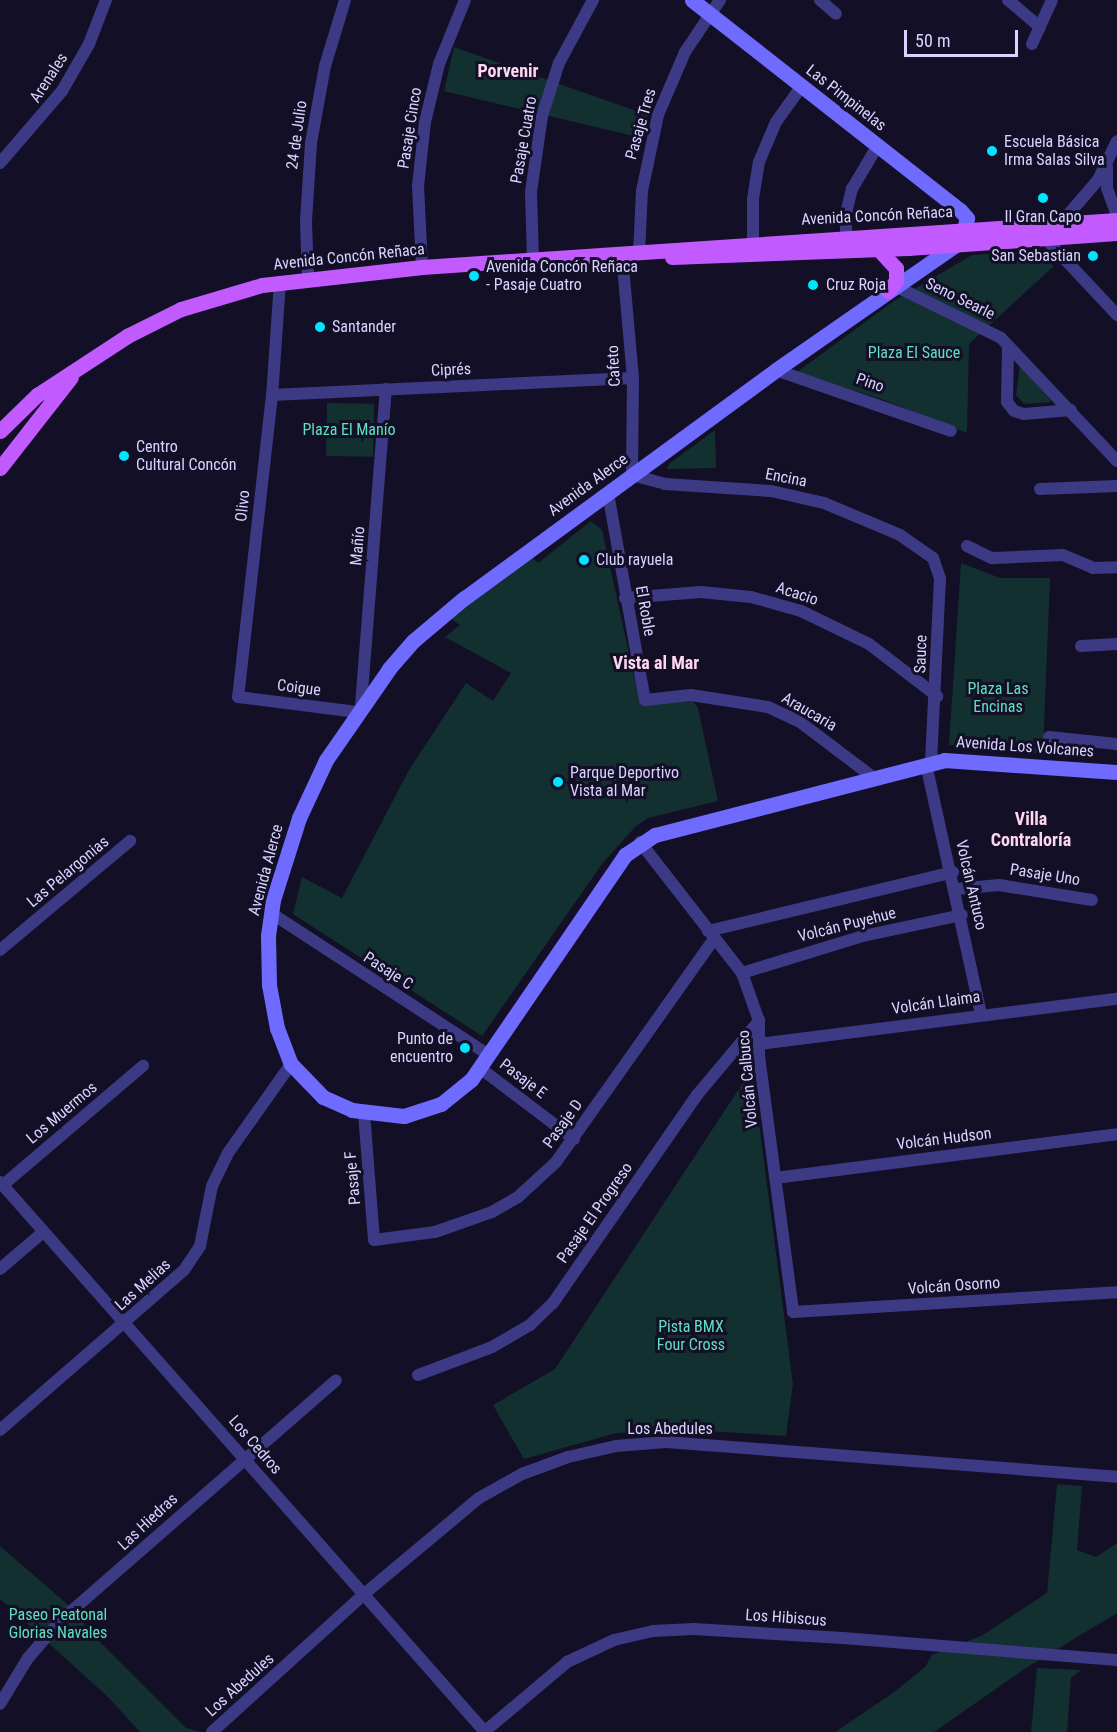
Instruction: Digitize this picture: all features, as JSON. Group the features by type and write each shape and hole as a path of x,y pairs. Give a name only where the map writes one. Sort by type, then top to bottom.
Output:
{"main road":[{"name":"Avenida Concón Reñaca","path":"0,431 37,395 80,365 181,309 280,282 422,267 639,254 753,242 1117,218"},
{"name":"Avenida Concón Reñaca","path":"639,254 726,258 1117,233"},
{"path":"879,250 896,268 896,281 891,288"},
{"name":"Avenida Concón Reñaca","path":"0,468 80,365"}],"street":[{"name":"Arenales","path":"0,163 62,92 89,44 106,0"},
{"name":"24 de Julio","path":"308,279 306,221 310,143 325,66 345,0"},
{"name":"Pasaje Cinco","path":"422,267 418,186 425,122 439,64 465,0"},
{"name":"Pasaje Cuatro","path":"533,260 531,192 542,116 559,63 592,0"},
{"name":"Las Pimpinelas","path":"692,0 960,210 967,218 964,229"},
{"name":"Pasaje Tres","path":"639,254 642,191 653,130 675,73 709,14 720,0"},
{"path":"819,0 836,14"},
{"path":"1008,0 1040,27"},
{"path":"1032,44 1052,0"},
{"path":"753,242 753,199 759,162 776,122 801,87"},
{"path":"1062,223 1086,198 1108,162 1117,141"},
{"path":"846,237 846,214 852,189 878,145"},
{"path":"1108,162 1107,188 1117,218"},
{"path":"1034,225 1117,315"},
{"path":"957,244 964,229"},
{"name":"Avenida Alerce","path":"928,764 640,842 619,861 485,1062 460,1091 422,1112 404,1116 364,1113 322,1097 291,1064 278,1028 269,985 271,913 299,818 326,760 359,708 401,655 439,618 608,493 776,370 957,244"},
{"name":"Cafeto","path":"622,255 633,378 632,476"},
{"name":"Olivo","path":"238,698 272,395 280,282"},
{"name":"Seno Searle","path":"891,288 985,327 1008,346 1117,461"},
{"path":"1008,346 1007,402 1014,411 1024,414 1071,410"},
{"name":"Pino","path":"776,370 951,431"},
{"name":"Ciprés","path":"272,395 633,378"},
{"name":"Mañío","path":"359,708 386,389"},
{"name":"Encina","path":"632,476 665,484 744,487 798,496 867,519 925,549"},
{"path":"1040,489 1117,486"},
{"name":"El Roble","path":"608,493 645,700"},
{"path":"967,546 992,558 1063,555 1093,568 1117,567"},
{"name":"Sauce","path":"925,549 933,558 940,578 937,696 928,764"},
{"name":"Acacio","path":"625,598 701,592 751,597 801,610 869,644 937,696"},
{"path":"1081,646 1117,644"},
{"name":"Araucaria","path":"645,700 692,695 768,707 800,722 874,778"},
{"name":"Coigue","path":"238,698 359,708"},
{"path":"1049,737 1117,744"},
{"name":"Avenida Los Volcanes","path":"928,764 963,759 1117,772"},
{"name":"Volcán Antuco","path":"928,764 957,890 981,1014"},
{"name":"Las Pelargonias","path":"0,950 130,842"},
{"name":"Volcán Calbuco","path":"640,842 742,973 759,1021 759,1044 793,1312"},
{"path":"711,935 952,872"},
{"name":"Pasaje Uno","path":"957,890 999,885 1092,900"},
{"name":"Pasaje C","path":"271,913 485,1062"},
{"name":"Volcán Puyehue","path":"742,973 832,944 962,915"},
{"name":"Pasaje D","path":"374,1240 435,1232 492,1212 538,1181 574,1139 711,935"},
{"name":"Volcán Llaima","path":"759,1044 981,1014 1117,999"},
{"name":"Pasaje El Progreso","path":"418,1376 492,1347 530,1325 553,1303 697,1095 759,1021"},
{"name":"Pasaje E","path":"485,1062 574,1139"},
{"name":"Las Melias","path":"0,1430 184,1270 200,1246 212,1186 228,1154 291,1064"},
{"name":"Los Muermos","path":"1,1183 143,1066"},
{"name":"Pasaje F","path":"364,1113 374,1240"},
{"name":"Volcán Hudson","path":"776,1178 1117,1134"},
{"name":"Los Cedros","path":"1,1183 42,1233 244,1457 484,1732"},
{"path":"0,1269 42,1233"},
{"name":"Volcán Osorno","path":"793,1312 1117,1292"},
{"name":"Las Hiedras","path":"0,1704 42,1640 60,1621 244,1457 336,1380"},
{"name":"Los Abedules","path":"212,1732 431,1536 500,1486 553,1462 616,1446 666,1442 1117,1476"},
{"name":"Los Hibiscus","path":"484,1732 567,1662 614,1640 653,1631 694,1629 809,1636 1117,1660"},
{"path":"0,1676 12,1683"}],"green space":[{"path":"454,47 648,115 642,138 444,91"},
{"name":"Plaza El Sauce","path":"1029,251 1054,266 969,344 967,433 884,400 797,372 894,301 972,255"},
{"path":"1020,365 1052,402 1024,404 1016,395"},
{"name":"Plaza El Manío","path":"327,403 374,404 373,457 326,456"},
{"path":"715,430 716,468 667,469 669,464"},
{"name":"Parque Deportivo Vista al Mar","path":"591,521 602,530 640,704 693,701 698,708 718,801 648,818 635,827 602,864 482,1036 293,914 302,877 342,898 409,770 466,683 493,701 511,673 445,637 460,625 444,614 527,552 538,563"},
{"name":"Plaza Las Encinas","path":"961,563 1000,578 1050,578 1043,754 949,745"},
{"name":"Pista BMX Four Cross","path":"752,1069 793,1384 786,1436 691,1430 616,1433 524,1459 493,1405 555,1369"},
{"path":"1057,1484 1082,1486 1077,1550 1096,1557 1117,1543 1117,1613 1026,1668 934,1732 835,1732 893,1693 925,1667 932,1655 981,1636 1047,1593"},
{"name":"Paseo Peatonal Glorias Navales","path":"0,1546 82,1617 85,1627 186,1728 202,1732 140,1732 109,1698 0,1599"},
{"path":"1037,1668 1081,1670 1071,1678 1067,1732 1031,1732"}],"place":[{"name":"Escuela Básica Irma Salas Silva","path":"992,151"},
{"name":"Il Gran Capo","path":"1043,198"},
{"name":"San Sebastian","path":"1093,256"},
{"name":"Avenida Concón Reñaca - Pasaje Cuatro","path":"474,276"},
{"name":"Cruz Roja","path":"813,285"},
{"name":"Santander","path":"320,327"},
{"name":"Centro Cultural Concón","path":"124,456"},
{"name":"Club rayuela","path":"584,560"},
{"name":"Parque Deportivo Vista al Mar","path":"558,782"},
{"name":"Punto de encuentro","path":"465,1048"}],"district":[{"name":"Porvenir","path":"508,71"},
{"name":"Vista al Mar","path":"656,663"},
{"name":"Villa Contraloría","path":"1031,830"}]}
